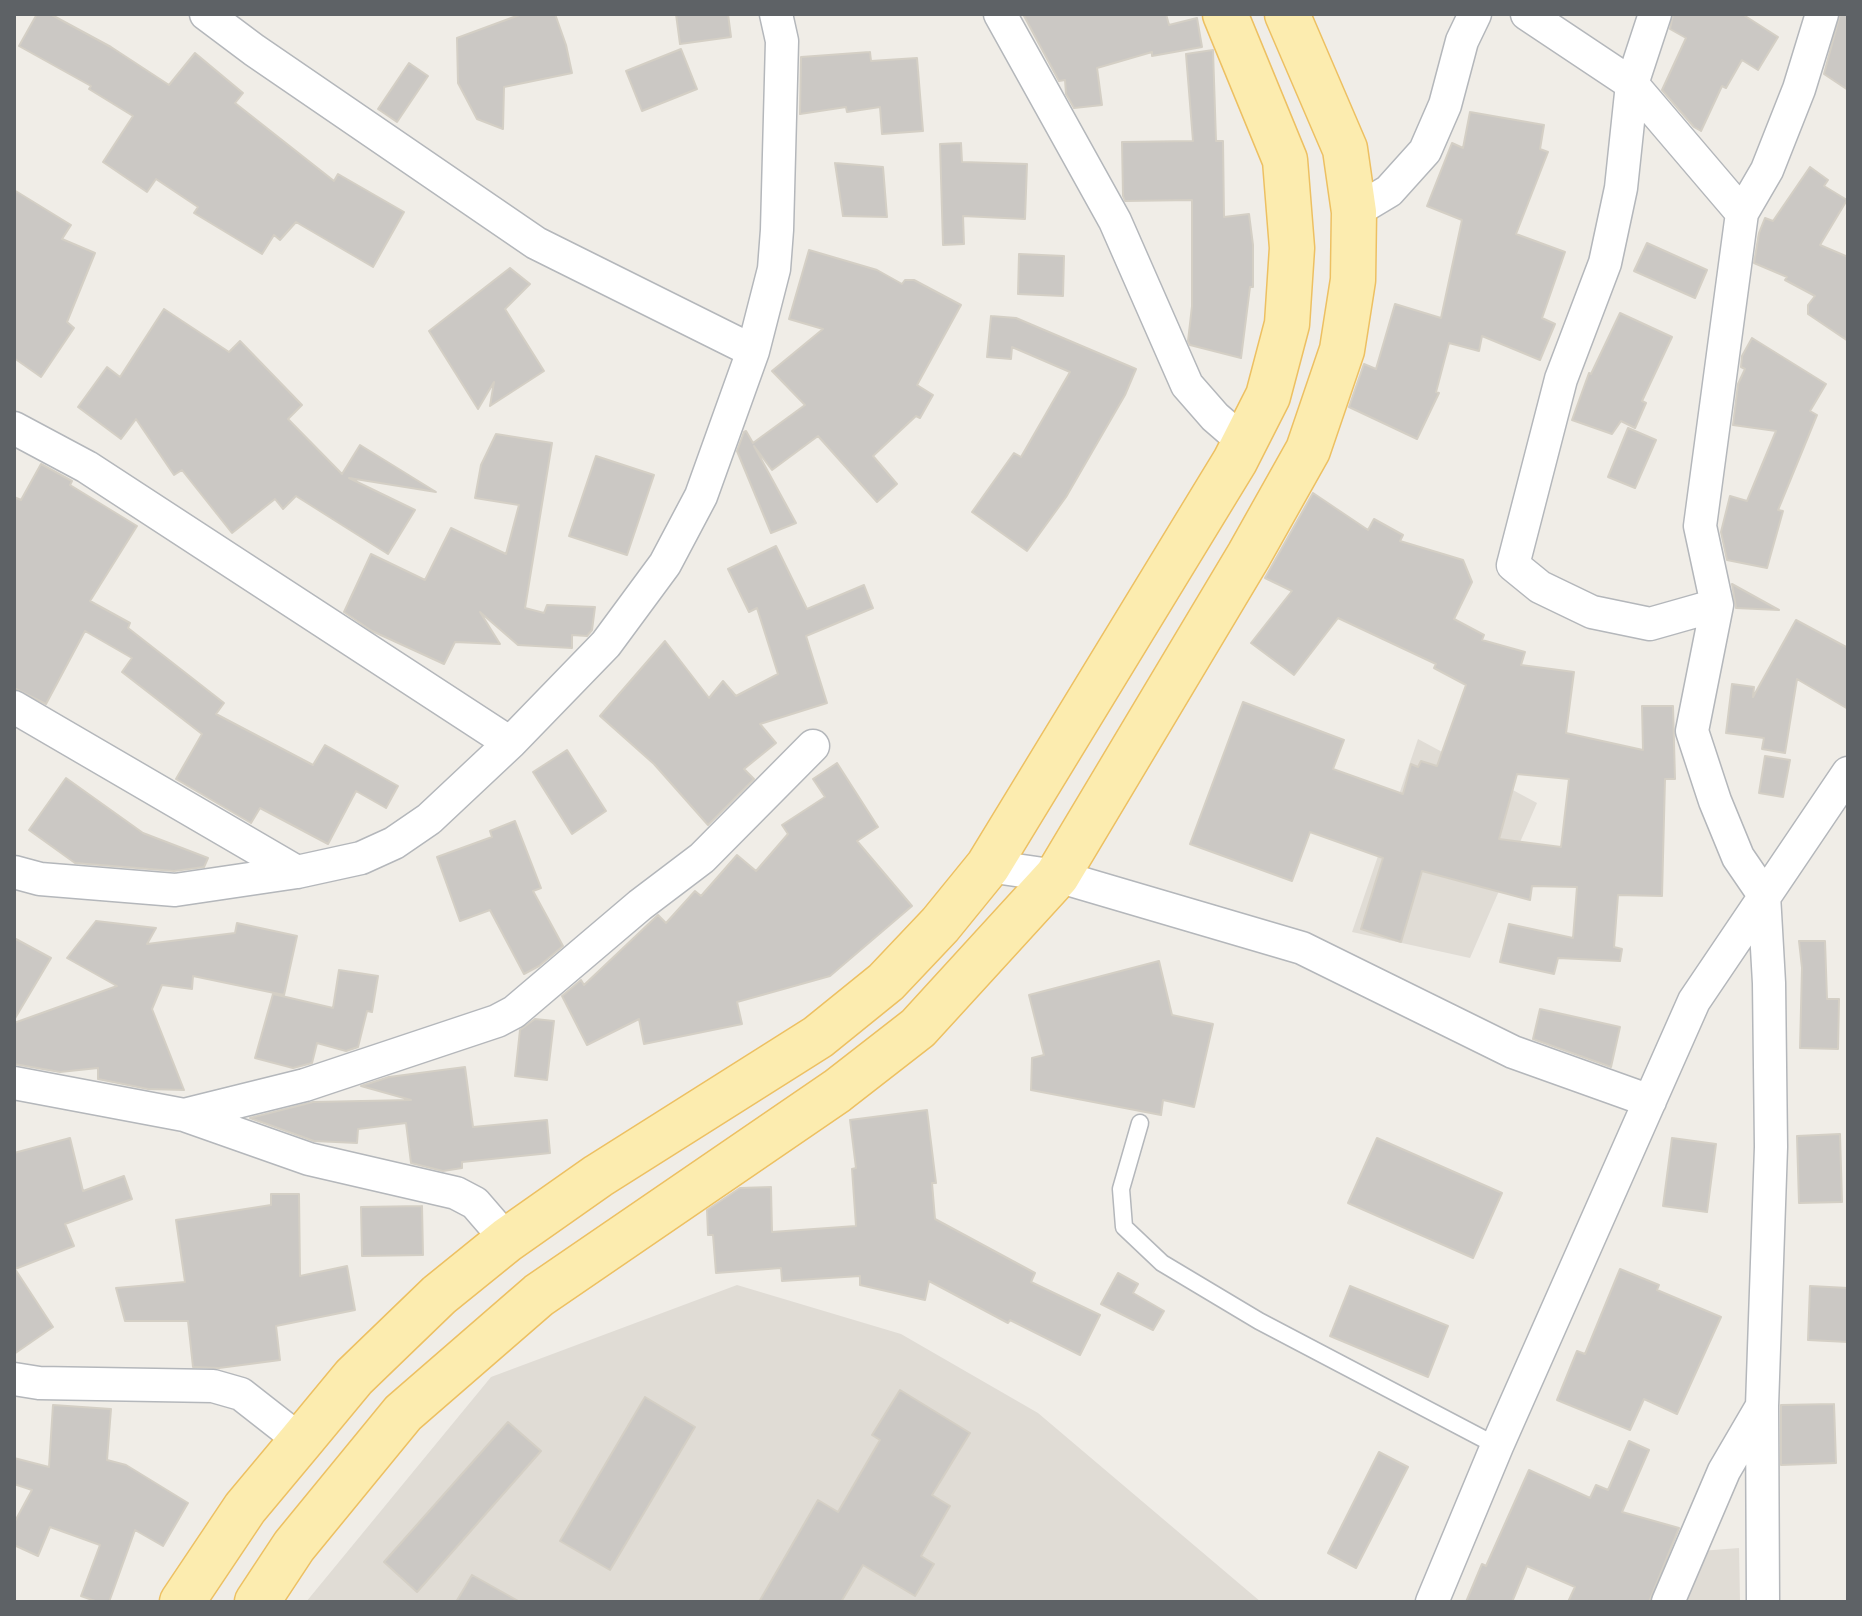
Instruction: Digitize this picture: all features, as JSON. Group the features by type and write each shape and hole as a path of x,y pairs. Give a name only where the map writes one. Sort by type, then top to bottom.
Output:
{"main road":[{"path":"182,1602 245,1508 354,1377 439,1295 507,1240 598,1176 818,1037 886,982 940,925 988,866 1245,443 1268,396 1287,324 1292,248 1285,160 1225,14"},
{"path":"257,1602 294,1546 403,1413 539,1295 837,1091 918,1028 1057,876 1249,555 1308,450 1342,350 1353,280 1354,212 1345,149 1287,14"}],"street":[{"path":"206,14 536,243 753,351"},
{"path":"14,872 40,879 175,890 297,872 361,858 394,843 429,819 510,743 606,644 665,564 701,496 753,351 774,269 777,230 782,41 776,14"},
{"path":"1000,14 1115,221 1187,385 1215,417 1245,443"},
{"path":"1354,212 1389,191 1425,151 1445,105 1462,41 1475,14"},
{"path":"1527,14 1632,84 1742,213"},
{"path":"1655,14 1632,84 1621,188 1605,263 1561,379 1513,565 1540,587 1592,612 1650,624 1717,605"},
{"path":"1763,1602 1762,1406 1771,1147 1769,983 1764,895 1738,857 1715,801 1692,731 1717,605 1700,526 1742,213 1767,170 1799,89 1822,14"},
{"path":"14,428 87,467 510,743"},
{"path":"14,707 297,872"},
{"path":"184,1115 305,1085 497,1021 514,1012 640,905 702,858 813,746"},
{"path":"1432,1602 1497,1446 1694,1001 1848,773"},
{"path":"988,866 1057,876 1302,948 1513,1052 1650,1101"},
{"path":"14,1083 184,1115 309,1159 456,1193 475,1203 507,1240"},
{"path":"14,1379 39,1383 213,1386 241,1394 301,1441"},
{"path":"1668,1602 1724,1471 1762,1406"}],"lane":[{"path":"1140,1123 1121,1189 1124,1227 1162,1263 1259,1321 1497,1446"}],"shaded area":[{"path":"1418,739 1537,803 1470,958 1352,932"},
{"path":"737,1285 901,1334 1038,1413 1261,1602 306,1602 491,1377"},
{"path":"1739,1548 1740,1602 1680,1602 1700,1551"}],"building":[{"path":"37,14 50,14 111,47 169,85 195,53 243,93 235,103 334,181 338,174 404,212 373,267 296,222 280,240 274,235 262,254 194,213 198,207 156,179 147,192 103,162 133,116 89,89 91,86 19,46"},
{"path":"522,14 555,14 572,73 504,87 503,129 477,119 458,83 457,38"},
{"path":"676,14 728,14 731,37 680,44"},
{"path":"1023,14 1166,14 1169,25 1197,18 1202,47 1152,56 1152,52 1097,68 1102,105 1074,108 1066,94 1065,80 1059,81"},
{"path":"1673,14 1742,14 1778,37 1758,70 1742,60 1726,88 1722,86 1701,131 1662,90 1686,38 1670,29"},
{"path":"1840,14 1848,14 1848,90 1824,74"},
{"path":"681,49 697,89 642,111 626,71"},
{"path":"1213,50 1216,141 1223,141 1224,217 1249,214 1253,245 1253,287 1250,287 1241,358 1190,345 1188,341 1192,306 1192,200 1125,201 1123,196 1122,142 1193,141 1186,54"},
{"path":"870,52 871,61 917,58 923,131 882,134 880,107 847,112 846,107 800,114 801,57"},
{"path":"409,63 428,76 397,122 378,109"},
{"path":"1470,112 1544,125 1540,149 1548,152 1516,234 1565,252 1542,318 1555,324 1540,360 1482,336 1479,351 1449,343 1436,392 1439,393 1417,439 1349,407 1364,364 1376,369 1395,304 1441,318 1462,220 1427,206 1452,143 1463,148"},
{"path":"961,143 962,162 1027,164 1025,219 963,216 964,244 943,245 940,144"},
{"path":"835,163 883,167 887,217 843,216"},
{"path":"1810,167 1828,180 1824,186 1847,200 1820,245 1848,257 1848,341 1808,314 1808,305 1815,296 1785,280 1787,277 1754,263 1765,218 1773,221"},
{"path":"14,190 71,225 62,239 95,253 67,322 74,328 41,377 14,358"},
{"path":"1647,243 1707,270 1695,298 1634,271"},
{"path":"809,250 877,270 902,284 905,280 914,280 961,305 917,385 933,395 920,418 916,416 873,456 897,484 877,502 818,436 772,470 754,446 796,523 771,533 737,451 744,432 753,443 805,405 772,371 823,329 789,319"},
{"path":"1019,254 1064,256 1063,296 1018,294"},
{"path":"510,268 530,284 505,309 544,371 490,406 494,382 478,409 429,331"},
{"path":"164,309 229,352 240,341 302,405 288,419 342,474 360,445 436,492 349,478 415,510 388,554 296,496 283,509 275,499 232,533 182,470 174,475 136,419 121,439 78,407 107,367 120,377"},
{"path":"1620,313 1672,337 1642,401 1646,403 1635,428 1621,421 1612,434 1572,420 1589,373"},
{"path":"991,316 1016,318 1136,369 1125,395 1066,497 1027,551 972,512 1014,453 1021,457 1070,372 1012,347 1011,359 987,357"},
{"path":"1752,338 1826,384 1810,411 1817,415 1778,510 1783,511 1767,568 1727,560 1721,532 1730,496 1747,501 1776,431 1733,425 1738,384 1745,369 1741,367 1742,356"},
{"path":"1628,428 1656,440 1635,488 1608,477"},
{"path":"496,434 552,443 525,608 544,613 547,605 595,607 592,630 587,636 572,635 572,648 518,645 480,612 500,644 455,642 444,664 372,631 344,612 371,554 425,580 451,528 506,554 519,505 475,498 481,465"},
{"path":"596,456 654,475 627,555 569,536"},
{"path":"41,464 72,481 70,485 137,526 90,601 130,623 128,628 224,703 216,714 313,765 325,745 398,786 386,808 356,791 328,844 260,808 251,823 176,779 202,734 122,672 132,658 85,631 46,704 14,688 14,497 21,500"},
{"path":"1313,493 1368,530 1374,519 1403,535 1400,541 1463,560 1472,582 1454,619 1484,635 1482,640 1525,652 1521,665 1574,672 1566,733 1643,750 1642,706 1673,706 1675,779 1665,779 1662,896 1618,895 1614,947 1622,949 1620,961 1558,958 1554,974 1500,962 1509,924 1573,938 1577,887 1532,886 1530,900 1422,871 1401,942 1361,929 1383,858 1310,832 1292,881 1190,844 1243,702 1344,740 1333,769 1403,794 1411,764 1418,767 1421,761 1437,766 1466,685 1434,668 1436,664 1338,618 1294,675 1251,643 1292,591 1265,578","holes":["1517,774 1569,779 1561,847 1499,839"]},
{"path":"776,546 807,609 864,585 873,608 806,636 827,703 760,724 776,743 744,769 754,779 708,825 654,764 600,716 665,641 709,698 723,681 736,696 778,674 757,608 749,612 728,569"},
{"path":"1732,584 1779,610 1736,608"},
{"path":"1796,620 1848,648 1848,709 1797,679 1785,753 1762,749 1764,738 1726,733 1732,684 1754,687 1753,697"},
{"path":"567,750 606,811 572,834 533,772"},
{"path":"1765,756 1790,760 1783,797 1759,793"},
{"path":"837,763 878,827 857,841 912,906 830,976 737,1002 742,1024 644,1044 639,1019 587,1045 562,996 581,980 584,985 658,915 666,923 695,891 701,896 737,855 756,871 788,834 782,825 825,797 813,779"},
{"path":"66,778 143,833 208,858 204,867 174,871 75,863 29,830"},
{"path":"515,821 541,888 533,891 563,946 524,974 490,910 460,921 437,857 492,837 490,831"},
{"path":"96,921 156,928 147,944 235,933 237,923 297,936 284,995 193,976 192,989 162,985 152,1009 184,1090 148,1089 98,1079 98,1068 60,1072 14,1064 14,1023 117,986 67,958"},
{"path":"14,938 51,958 14,1020"},
{"path":"1799,941 1825,941 1827,999 1839,999 1838,1049 1800,1048 1802,968"},
{"path":"1159,961 1172,1015 1213,1024 1194,1107 1163,1100 1161,1115 1031,1090 1032,1058 1044,1055 1029,995"},
{"path":"339,970 378,976 372,1012 367,1011 358,1047 346,1051 317,1043 312,1063 293,1068 255,1058 273,994 333,1008"},
{"path":"1540,1009 1620,1027 1611,1067 1533,1039"},
{"path":"535,1019 554,1021 547,1080 515,1076 520,1030"},
{"path":"465,1067 473,1127 547,1120 550,1153 462,1162 462,1168 443,1171 411,1163 406,1123 358,1129 357,1143 314,1141 250,1118 313,1102 411,1100 361,1086 389,1077"},
{"path":"927,1110 936,1183 932,1183 935,1219 1035,1273 1031,1282 1100,1315 1080,1355 1010,1320 1008,1323 929,1281 925,1300 860,1285 860,1276 782,1281 781,1268 716,1273 713,1235 708,1235 707,1210 740,1188 771,1187 772,1232 856,1226 852,1169 856,1168 850,1120"},
{"path":"1840,1134 1842,1202 1799,1203 1797,1136"},
{"path":"70,1138 83,1191 124,1176 132,1199 65,1224 74,1246 15,1269 53,1327 14,1354 14,1153"},
{"path":"1377,1138 1502,1193 1473,1258 1348,1203"},
{"path":"1672,1138 1716,1144 1707,1212 1663,1206"},
{"path":"271,1194 299,1194 300,1276 347,1266 355,1310 276,1326 280,1360 219,1368 193,1367 188,1321 125,1321 116,1288 185,1282 176,1220 271,1205"},
{"path":"422,1206 423,1255 362,1256 361,1207"},
{"path":"1620,1269 1659,1285 1657,1290 1721,1317 1677,1414 1644,1399 1630,1430 1557,1400 1577,1351 1585,1354"},
{"path":"1118,1273 1138,1284 1133,1293 1164,1311 1153,1330 1101,1304"},
{"path":"1350,1286 1448,1326 1428,1377 1330,1336"},
{"path":"1810,1286 1848,1288 1848,1342 1808,1340"},
{"path":"900,1390 970,1433 932,1495 950,1506 921,1556 934,1564 915,1596 863,1565 841,1602 759,1602 818,1500 838,1512 880,1440 872,1435"},
{"path":"645,1397 695,1427 610,1570 560,1541"},
{"path":"1834,1404 1836,1463 1781,1465 1781,1405"},
{"path":"53,1405 111,1409 107,1460 126,1465 188,1503 163,1546 135,1530 109,1602 81,1596 100,1545 50,1527 38,1556 14,1545 14,1523 32,1490 14,1484 14,1458 49,1467"},
{"path":"508,1422 541,1451 417,1592 384,1562"},
{"path":"1629,1441 1649,1450 1622,1512 1679,1528 1649,1602 1568,1602 1575,1587 1527,1566 1512,1602 1466,1602 1482,1564 1486,1566 1529,1470 1590,1498 1596,1485 1608,1490"},
{"path":"1379,1452 1408,1467 1356,1568 1328,1553"},
{"path":"472,1575 520,1602 456,1602"}]}
